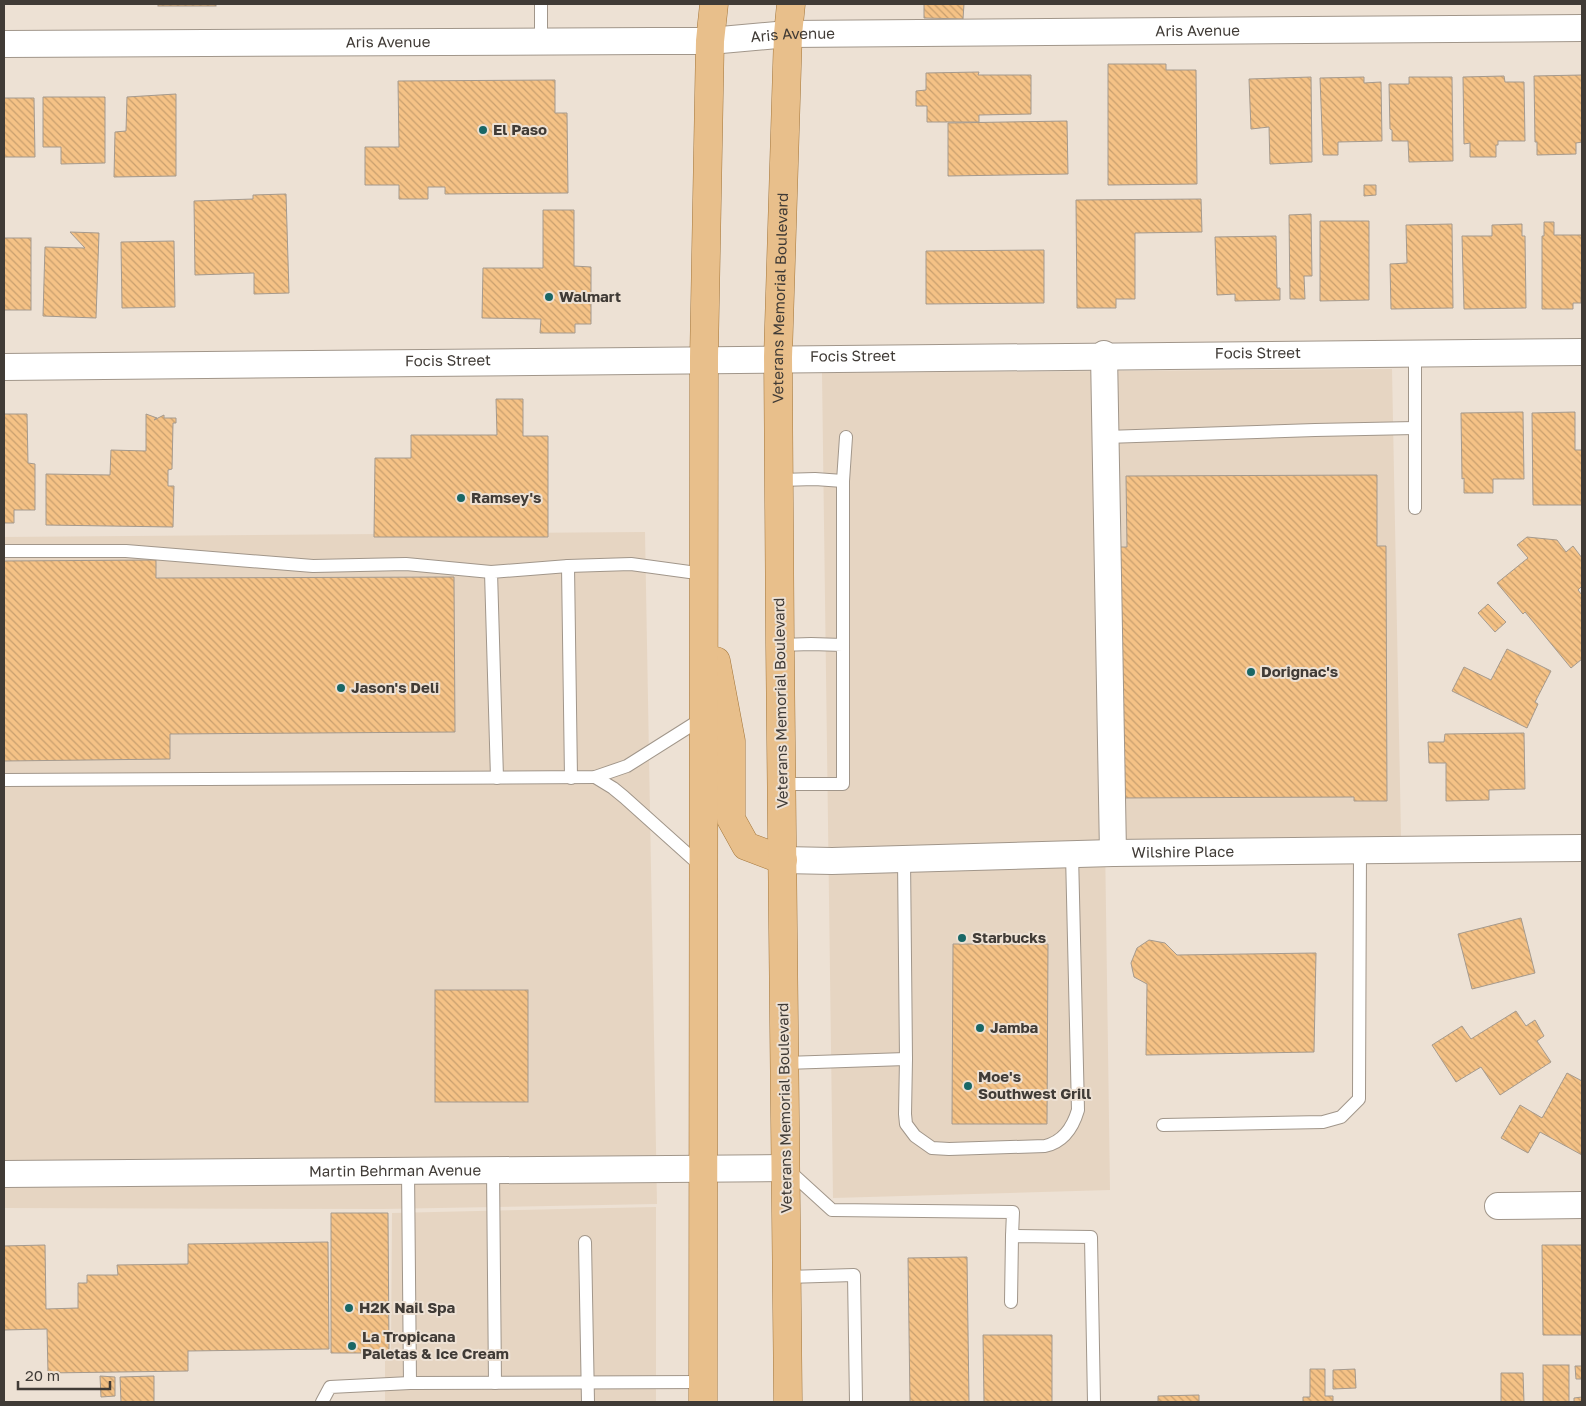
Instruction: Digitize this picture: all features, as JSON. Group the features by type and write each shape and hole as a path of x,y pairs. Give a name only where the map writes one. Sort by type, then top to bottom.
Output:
{"main road":[{"path":"703,1392 704,357 710,41 714,4"},
{"name":"Veterans Memorial Boulevard","path":"788,1402 778,357 788,34 792,4"},
{"path":"703,584 731,741 732,818 746,846 783,860"}],"street":[{"name":"Aris Avenue","path":"4,44 710,41 788,34 1582,28"},
{"name":"Focis Street","path":"4,367 704,357 829,358 1104,354 1582,352"},
{"path":"1104,354 1113,853"},
{"name":"Wilshire Place","path":"783,860 904,859 1113,853 1582,848"},
{"name":"Martin Behrman Avenue","path":"4,1174 786,1168"},
{"path":"1498,1206 1582,1204"}],"lane":[{"path":"541,4 541,42"},
{"path":"1415,353 1415,508"},
{"path":"1106,437 1415,428"},
{"path":"782,784 843,784 843,481 846,437"},
{"path":"780,480 815,479 843,481"},
{"path":"4,551 126,551 313,566 406,564 490,572 568,566 632,564 703,584"},
{"path":"568,566 571,778"},
{"path":"490,572 497,778"},
{"path":"780,645 843,645"},
{"path":"4,780 595,777 627,766 704,718"},
{"path":"595,777 624,797 703,868"},
{"path":"1163,1126 1322,1122 1341,1118 1359,1100 1360,850"},
{"path":"904,859 906,1124 915,1136 932,1148 949,1149 1052,1145 1062,1138 1074,1124 1078,1110 1072,854"},
{"path":"785,1063 906,1060"},
{"path":"786,1168 832,1210 1013,1212 1011,1302"},
{"path":"492,1170 495,1383"},
{"path":"408,1171 410,1383"},
{"path":"1012,1236 1091,1237 1094,1402"},
{"path":"585,1242 588,1402"},
{"path":"787,1277 854,1275 856,1402"},
{"path":"322,1402 330,1387 410,1383 588,1382 703,1392"}],"shaded area":[{"path":"1392,369 1401,836 1105,840 1110,1190 833,1198 822,373"},
{"path":"645,532 657,1204 382,1209 4,1208 4,537"},
{"path":"656,1207 656,1402 385,1402 385,1356 391,1355 392,1213"}],"building":[{"path":"158,4 216,4 216,6 158,6"},
{"path":"924,4 964,4 963,19 924,18"},
{"path":"1108,64 1166,64 1166,70 1196,70 1197,184 1108,185"},
{"path":"979,72 978,75 1031,75 1031,114 979,115 979,122 927,122 927,106 916,106 916,91 926,90 926,73"},
{"path":"1582,75 1582,142 1576,143 1576,154 1537,155 1537,142 1535,142 1534,76"},
{"path":"1504,76 1505,82 1524,82 1525,141 1498,141 1496,157 1470,157 1470,143 1464,144 1463,77"},
{"path":"1311,77 1312,162 1270,164 1269,127 1251,129 1249,79"},
{"path":"1364,77 1364,83 1381,82 1382,141 1338,142 1338,155 1323,155 1320,78"},
{"path":"1409,77 1452,77 1453,161 1409,162 1408,141 1392,141 1389,84 1409,84"},
{"name":"El Paso","path":"555,80 555,113 567,113 568,193 445,194 445,187 428,187 428,199 399,199 399,185 365,185 365,147 399,147 398,81"},
{"path":"176,94 176,176 114,177 115,132 126,131 127,97"},
{"path":"43,97 105,97 105,163 61,164 61,147 43,147"},
{"path":"4,98 34,98 35,157 4,157"},
{"path":"1067,121 1068,174 948,176 948,123"},
{"path":"1364,185 1376,185 1376,195 1364,196"},
{"path":"286,194 289,293 254,294 254,273 195,275 194,201 253,199 253,195"},
{"path":"1201,199 1202,232 1135,233 1135,299 1116,299 1116,308 1077,308 1076,200"},
{"path":"543,210 574,210 574,266 591,267 591,324 575,324 575,333 540,333 541,319 482,318 483,268 543,268"},
{"path":"1311,214 1312,276 1304,276 1305,299 1290,299 1289,215"},
{"path":"1320,221 1369,221 1369,300 1320,301"},
{"path":"1544,222 1554,222 1554,235 1581,235 1582,237 1581,303 1573,303 1573,309 1542,309 1542,236 1544,236"},
{"path":"1452,224 1453,308 1391,309 1390,264 1407,263 1406,225"},
{"path":"1522,224 1522,236 1525,236 1526,308 1464,309 1462,236 1492,236 1492,225"},
{"path":"70,232 99,233 96,318 43,316 45,247 85,248"},
{"path":"1276,236 1277,288 1280,288 1280,300 1235,301 1235,294 1217,295 1215,237"},
{"path":"4,238 31,238 31,310 4,310"},
{"path":"174,241 175,307 122,308 121,242"},
{"path":"1044,250 1044,303 926,304 926,251"},
{"name":"Ramsey's","path":"496,399 523,399 523,436 548,436 548,537 374,537 375,458 411,458 411,435 497,435"},
{"path":"1523,412 1524,479 1493,479 1493,493 1464,493 1461,413"},
{"path":"1575,412 1575,450 1582,450 1582,505 1533,505 1532,413"},
{"path":"4,414 27,414 28,463 35,464 35,510 14,510 14,523 4,523"},
{"path":"146,414 157,418 154,420 164,415 164,418 176,418 176,423 173,423 172,469 168,470 168,486 174,486 173,527 46,525 46,474 110,475 111,450 146,451"},
{"name":"Dorignac's","path":"1377,475 1377,546 1386,546 1387,801 1354,801 1354,797 1117,798 1115,547 1127,547 1126,476"},
{"path":"1527,537 1557,540 1566,552 1573,546 1582,558 1582,586 1578,590 1582,595 1582,659 1571,668 1525,612 1523,614 1497,583 1528,558 1517,545"},
{"path":"156,560 156,578 454,577 455,732 170,734 170,759 4,761 4,561"},
{"path":"1488,604 1506,622 1495,632 1478,613"},
{"path":"1507,649 1551,671 1535,702 1538,704 1527,728 1452,691 1464,667 1491,680"},
{"path":"1524,733 1525,789 1489,790 1489,800 1446,801 1446,763 1429,763 1428,742 1444,742 1445,734"},
{"path":"1521,918 1535,973 1472,989 1458,934"},
{"path":"1149,940 1165,943 1177,955 1316,953 1314,1052 1146,1055 1147,984 1134,977 1131,963 1137,948"},
{"path":"953,944 1048,944 1047,1124 952,1124"},
{"path":"435,990 528,990 528,1102 435,1102"},
{"path":"1516,1011 1526,1026 1535,1020 1544,1036 1537,1041 1551,1062 1500,1095 1481,1067 1456,1082 1432,1045 1462,1026 1471,1039"},
{"path":"1567,1073 1582,1081 1582,1155 1540,1132 1528,1153 1501,1138 1520,1105 1542,1118"},
{"path":"331,1213 388,1213 389,1353 331,1353"},
{"path":"328,1242 329,1349 188,1351 188,1371 48,1373 47,1329 4,1330 4,1246 45,1245 46,1309 78,1308 78,1283 87,1283 87,1275 118,1275 117,1265 188,1264 188,1244"},
{"path":"1542,1245 1582,1245 1582,1335 1543,1335"},
{"path":"967,1257 969,1402 910,1402 908,1258"},
{"path":"983,1335 1052,1335 1052,1402 984,1402"},
{"path":"1543,1365 1569,1365 1569,1402 1543,1402"},
{"path":"1575,1366 1582,1366 1582,1379 1576,1379"},
{"path":"1310,1369 1325,1369 1325,1396 1333,1396 1333,1402 1303,1402 1303,1397 1310,1397"},
{"path":"1355,1369 1356,1388 1333,1389 1333,1370"},
{"path":"1501,1373 1523,1373 1524,1402 1501,1402"},
{"path":"100,1376 115,1377 115,1396 101,1397"},
{"path":"154,1376 154,1402 121,1402 120,1377"},
{"path":"1199,1395 1199,1402 1158,1402 1158,1396"},
{"path":"1582,1397 1582,1402 1574,1402 1574,1398"}],"place":[{"name":"El Paso","path":"483,130"},
{"name":"Walmart","path":"549,297"},
{"name":"Ramsey's","path":"461,498"},
{"name":"Dorignac's","path":"1251,672"},
{"name":"Jason's Deli","path":"341,688"},
{"name":"Starbucks","path":"962,938"},
{"name":"Jamba","path":"980,1028"},
{"name":"Moe's Southwest Grill","path":"968,1086"},
{"name":"H2K Nail Spa","path":"349,1308"},
{"name":"La Tropicana Paletas & Ice Cream","path":"352,1346"}]}
